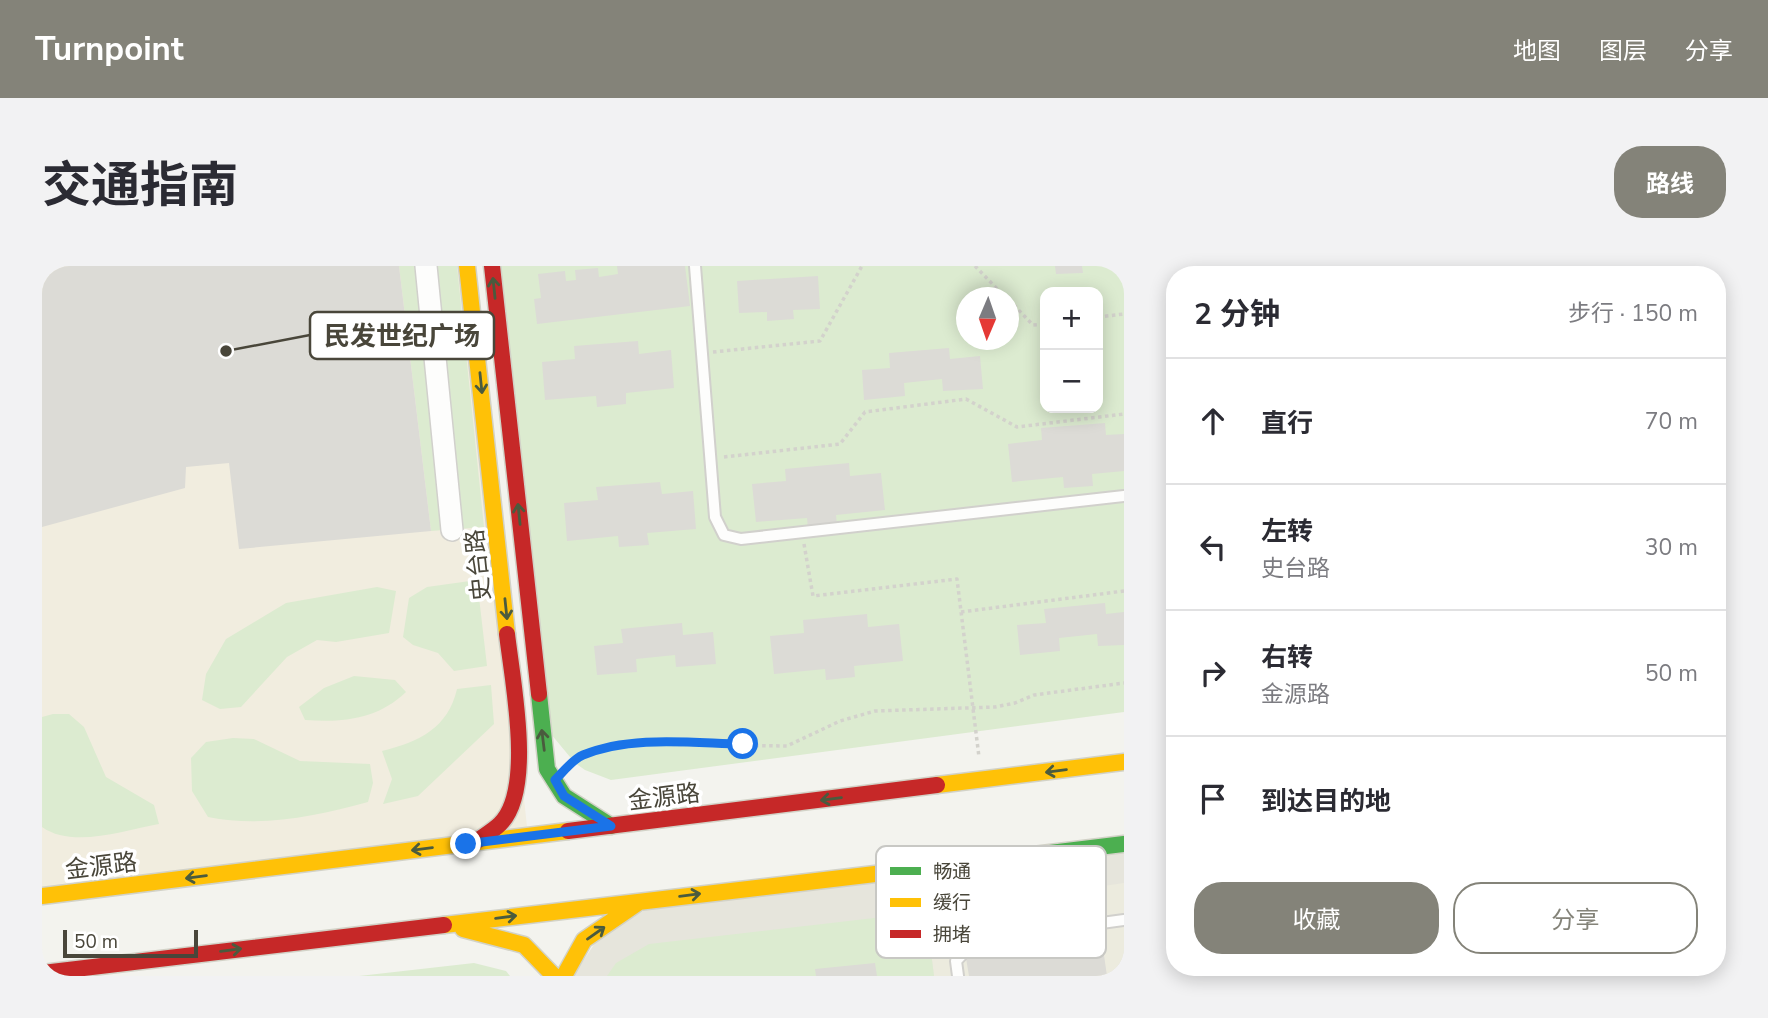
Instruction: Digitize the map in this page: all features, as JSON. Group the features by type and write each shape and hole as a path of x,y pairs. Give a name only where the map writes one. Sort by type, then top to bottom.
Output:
{"main road":[{"name":"史台路","path":"467,266 521,758 513,798 502,823 474,843"},
{"name":"史台路","path":"492,266 547,769 564,796 611,826"},
{"name":"金源路","path":"42,896 1124,762"},
{"path":"1106,846 1124,844"},
{"path":"42,973 876,873"},
{"path":"564,976 584,940 640,901"},
{"path":"445,924 524,945 554,976"}],"street":[{"path":"426,266 452,530"}],"lane":[{"path":"695,266 715,517 724,535 741,539 1124,496"},
{"path":"1106,922 1124,920"},
{"path":"958,976 956,961 959,958"}],"path":[{"path":"702,354 820,341 862,266"},
{"path":"975,266 995,287"},
{"path":"1019,311 1033,325 1040,324"},
{"path":"1103,316 1124,314"},
{"path":"710,459 839,444 865,412 966,398 1017,427 1124,414"},
{"path":"802,532 813,596 957,579 981,780"},
{"path":"961,612 1124,591"},
{"path":"555,780 581,756 613,747 692,743 788,746 840,721 875,711 1015,704 1034,695 1124,683"}],"shaded area":[{"path":"42,266 467,266 528,836 42,897"},
{"path":"1124,850 1124,976 573,976 597,940 648,908 876,880 876,958 1106,958 1106,852"},
{"path":"1124,883 1124,976 934,976 932,958 1106,958 1106,886"}],"green space":[{"path":"399,266 457,266 484,527 431,531"},
{"path":"492,266 1124,266 1124,712 611,780 575,763 541,722"},
{"path":"477,580 487,666 454,671 438,653 413,645 403,637 409,598 427,587"},
{"path":"377,587 396,591 389,633 336,642 317,640 287,657 241,707 220,709 202,700 206,674 226,639 286,603"},
{"path":"354,676 395,680 406,692 372,714 346,720 305,720 299,707 324,688"},
{"path":"491,685 494,724 418,796 383,804 392,779 382,751 420,738 430,731 447,714 457,689"},
{"path":"69,714 84,727 106,777 154,805 159,824 83,837 68,837 42,827 42,717"},
{"path":"233,738 254,739 300,761 370,764 373,783 368,802 309,816 269,821 208,817 192,791 191,758 206,742"},
{"path":"876,918 876,958 932,958 934,976 607,976 616,963 649,944"},
{"path":"474,963 506,971 510,976 359,976"}],"building":[{"path":"42,266 399,266 431,531 239,549 229,463 186,467 185,488 42,527"},
{"path":"617,266 685,266 690,306 537,324 534,299 541,298 538,274 565,271 566,281 576,280 575,270 598,268 599,277 618,274"},
{"path":"1055,266 1082,266 1083,273 1056,274"},
{"path":"818,276 820,309 793,310 794,319 767,321 767,312 739,313 737,281"},
{"path":"638,341 639,354 671,350 674,388 626,393 626,404 597,407 596,396 545,400 542,362 575,359 574,346"},
{"path":"949,348 950,359 980,356 983,389 943,391 942,379 904,383 905,396 864,400 862,370 890,368 889,353"},
{"path":"1105,423 1106,435 1124,434 1124,471 1092,474 1093,486 1064,488 1063,477 1012,482 1008,444 1042,440 1041,428"},
{"path":"849,463 850,476 881,473 885,510 836,515 837,526 808,529 807,518 756,522 752,484 786,481 785,469"},
{"path":"660,482 662,494 693,491 696,529 647,533 649,545 619,547 618,536 567,541 564,503 598,500 596,487"},
{"path":"1105,603 1106,614 1124,612 1124,645 1098,646 1097,634 1059,638 1060,651 1020,655 1017,625 1046,623 1044,609"},
{"path":"867,614 868,627 899,624 903,661 854,666 855,677 826,680 825,669 774,674 770,636 804,633 803,620"},
{"path":"682,623 683,635 713,632 716,664 676,667 675,655 636,659 637,672 597,675 594,646 623,643 621,629"},
{"path":"966,958 1104,958 1107,976 969,976"},
{"path":"875,963 877,976 816,976 815,969"}],"traffic: fast":[{"path":"539,694 547,769 564,796 611,826"},
{"path":"1106,846 1124,844"}],"traffic: slow":[{"path":"467,266 507,634"},
{"path":"937,785 1124,762"},
{"path":"42,896 568,831"},
{"path":"444,925 876,874"},
{"path":"564,976 584,940 638,903"},
{"path":"463,929 524,945 554,976"}],"traffic: jam":[{"path":"492,266 539,694"},
{"path":"474,843 500,824 511,808 517,786 518,733 507,634"},
{"path":"568,831 937,785"},
{"path":"42,973 444,925"}],"place":[{"name":"民发世纪广场","path":"226,351"}],"route":[{"path":"466,844 611,826 564,796 555,780 581,756 613,747 645,744 743,744"}]}
